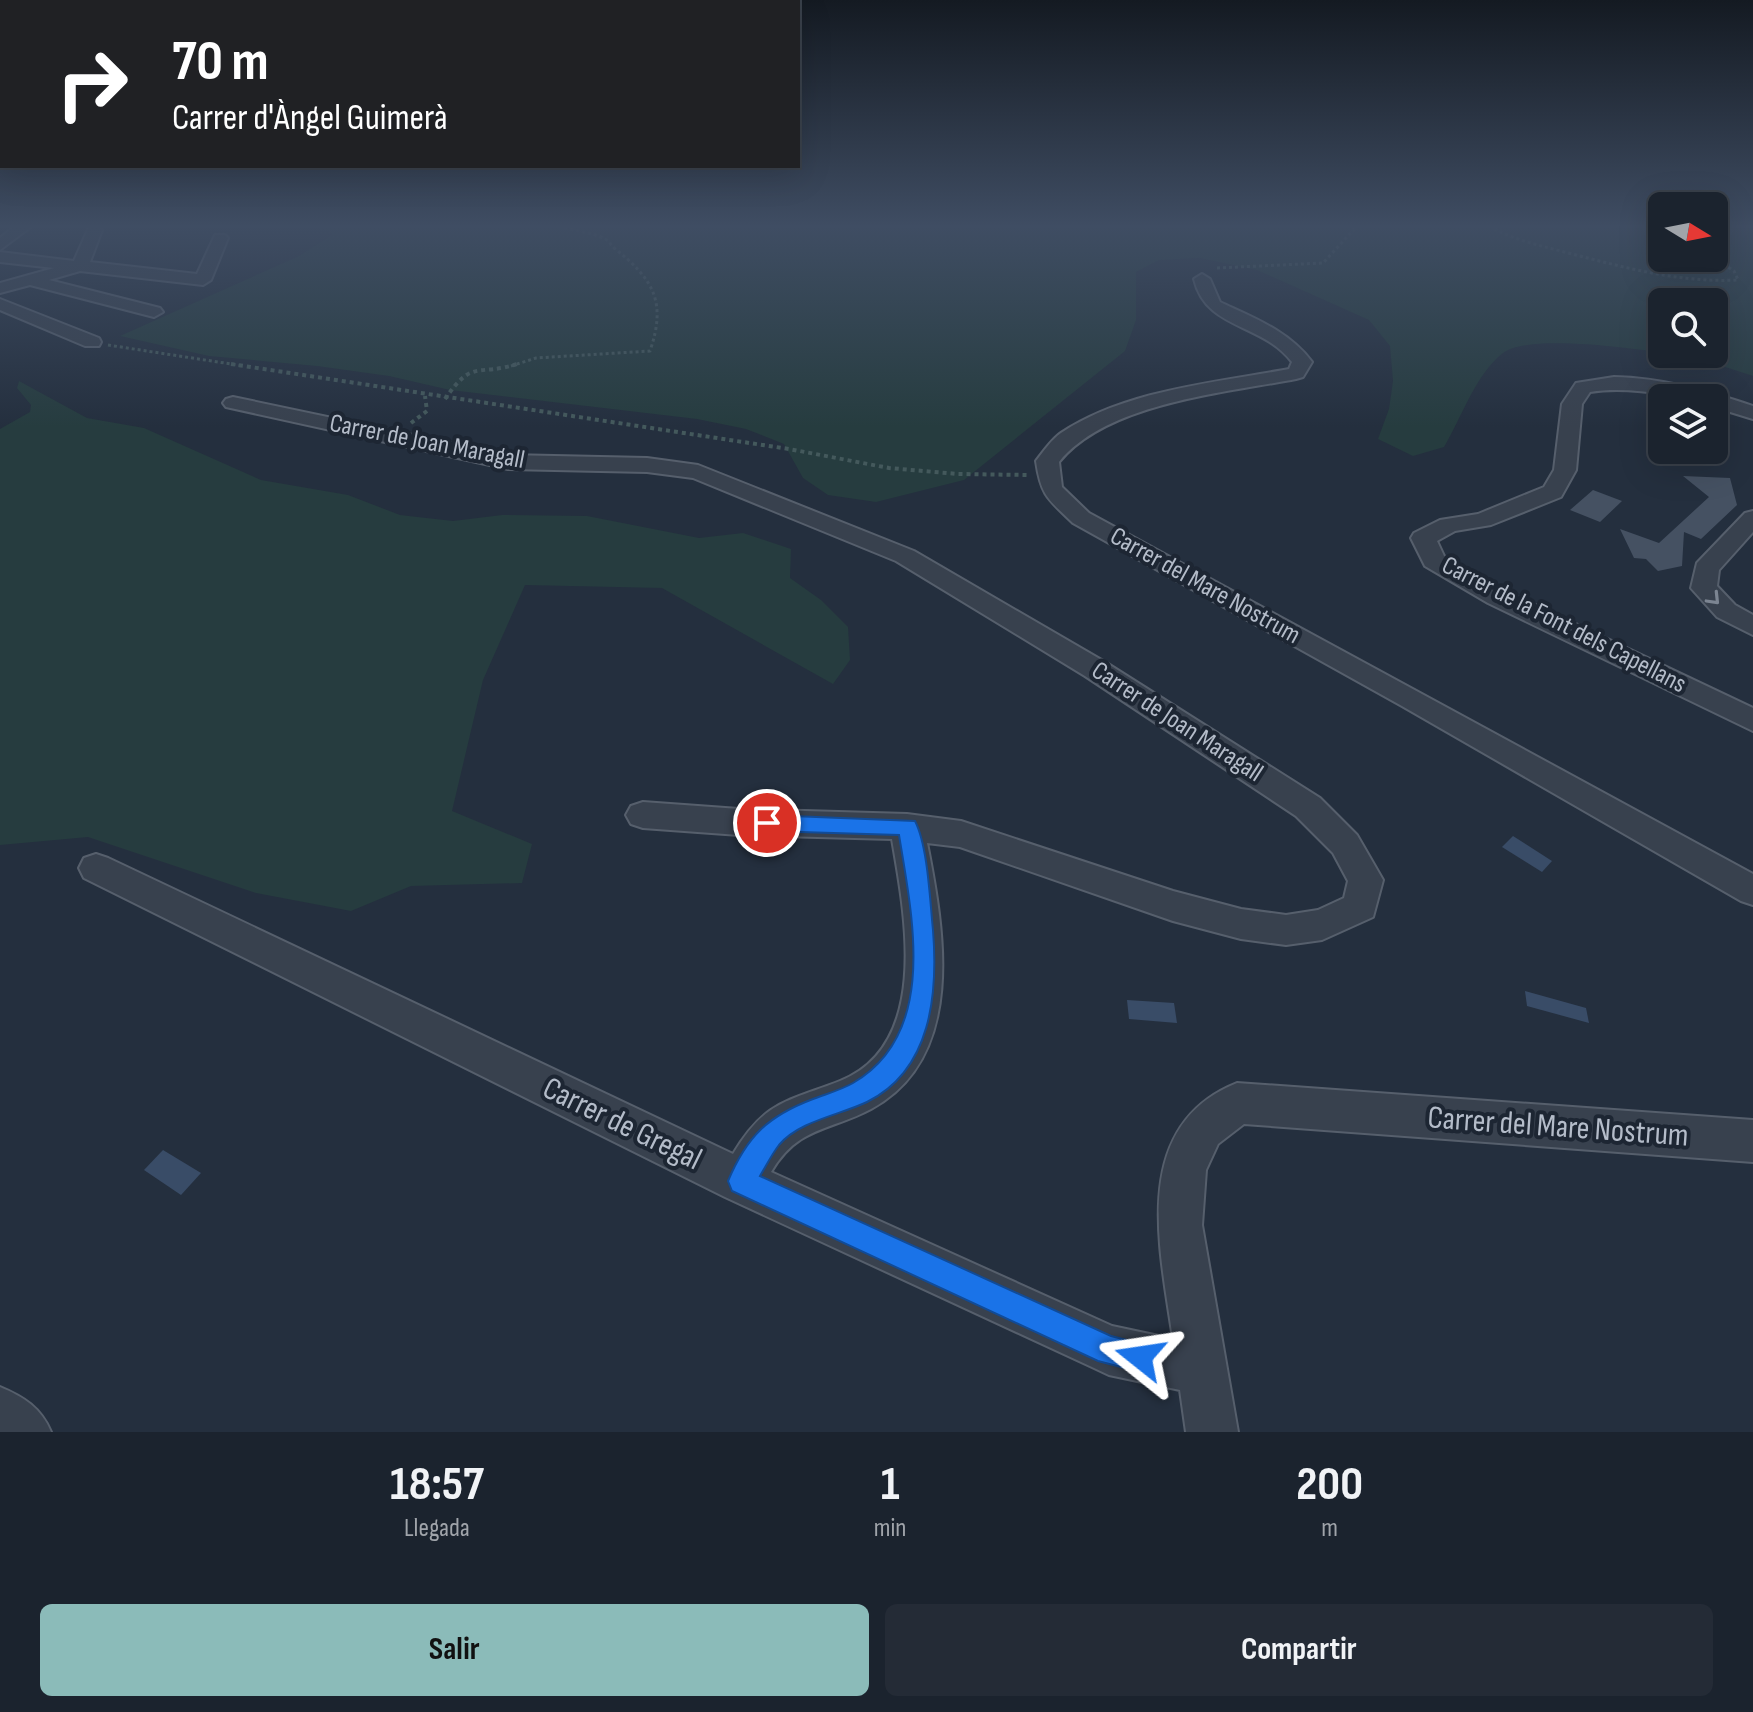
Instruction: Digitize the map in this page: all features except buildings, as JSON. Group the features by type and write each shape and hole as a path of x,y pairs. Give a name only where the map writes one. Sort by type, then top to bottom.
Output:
{"street":[{"path":"80,293 154,312"},
{"path":"1049,475 1048,468 1054,452 1070,436 1097,420 1194,393 1296,373 1302,362 1291,348 1268,332 1214,306 1205,293"},
{"path":"0,304 92,342"},
{"name":"Carrer de la Font dels Capellans","path":"1648,385 1602,383 1583,387 1572,404 1565,470 1553,492 1483,520 1449,525 1423,538 1434,561 1497,597 1753,720"},
{"name":"Carrer de Joan Maragall","path":"233,403 508,462 647,465 698,472 905,556 1095,669 1308,807 1345,844 1366,880 1360,907 1322,925 1286,930 1241,924 1173,906 961,834 907,827 739,822 643,815"},
{"path":"1728,405 1753,413"},
{"name":"Carrer del Mare Nostrum","path":"1049,475 1050,486 1081,518 1753,891"},
{"path":"1753,518 1706,568 1704,588 1726,611 1753,626"},
{"path":"741,1181 771,1134 799,1117 861,1092 884,1074 910,1043 923,1000 925,971 918,887 907,827"},
{"name":"Carrer de Gregal","path":"96,868 741,1181 1109,1350 1202,1370"},
{"name":"Carrer del Mare Nostrum","path":"1212,1432 1179,1225 1184,1167 1203,1129 1237,1103 1753,1141"},
{"path":"0,1413 25,1432"}],"path":[{"path":"445,399 461,376 477,370 502,369 536,358 650,351 658,326 652,293"},
{"path":"113,345 262,366 425,396 813,452 886,468 940,475 1049,475"},
{"path":"391,437 427,411 425,396"}],"green space":[{"path":"217,293 1136,293 1136,320 1125,351 964,480 876,502 828,495 803,478 784,444 746,429 697,419 450,390 389,376 317,366 209,356 120,336"},
{"path":"1308,293 1648,293 1648,351 1556,343 1515,347 1503,353 1484,373 1444,447 1413,456 1378,439 1389,409 1393,381 1390,346 1369,320"},
{"path":"1728,293 1753,293 1753,376 1728,368"},
{"path":"19,381 87,418 144,428 261,480 348,495 400,515 453,521 502,515 587,516 699,538 743,533 791,549 790,578 821,600 848,627 850,660 833,684 662,588 525,585 483,680 452,811 532,844 522,883 411,886 351,911 256,893 88,837 0,845 0,429 30,412 31,405 17,388"}],"water":[{"path":"1513,836 1552,861 1542,872 1502,847"},
{"path":"1525,991 1586,1008 1589,1023 1527,1006"},
{"path":"1127,1000 1174,1003 1177,1023 1129,1019"},
{"path":"163,1150 201,1173 181,1195 144,1170"}],"route":[{"path":"767,823 907,827 918,887 925,971 923,1000 910,1043 884,1074 861,1092 799,1117 771,1134 741,1181 1109,1350 1140,1357"}]}
